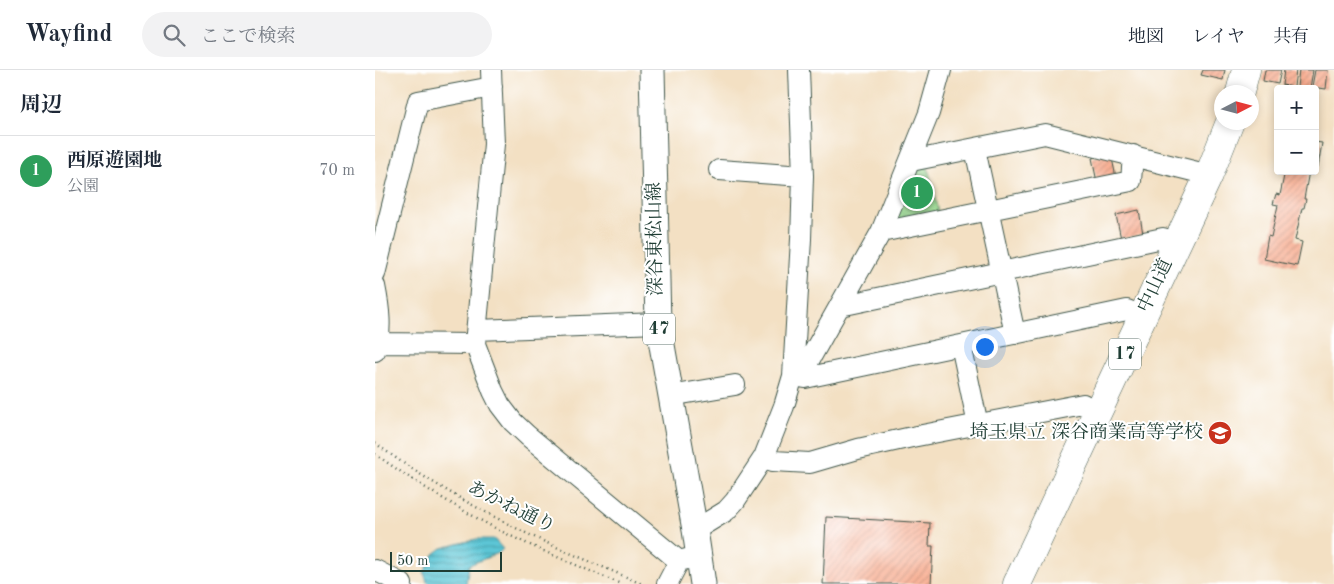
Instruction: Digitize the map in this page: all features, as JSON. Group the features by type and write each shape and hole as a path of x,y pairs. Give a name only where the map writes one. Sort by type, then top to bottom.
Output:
{"highway":[{"path":"1242,85 1246,70"},
{"name":"中山道","path":"1017,584 1209,175 1227,130"}],"main road":[{"name":"深谷東松山線","path":"653,70 658,322 695,530 689,558 703,584"}],"street":[{"path":"695,530 726,511 735,501 764,457 784,406 793,376 803,176 799,70"},
{"path":"793,376 807,364 881,232 911,162 929,113 941,70"},
{"path":"375,274 418,101 492,78 494,144 476,337 493,391 513,422 535,442 689,558 667,584"},
{"path":"911,162 1045,134 1209,175"},
{"path":"975,149 1015,334"},
{"path":"881,232 1131,181 1133,155"},
{"path":"719,170 803,176"},
{"path":"840,306 1163,238 1177,242"},
{"path":"375,286 379,310 376,346 658,322"},
{"path":"793,376 805,378 1127,310 1142,316"},
{"path":"961,345 978,425"},
{"path":"671,396 735,386"},
{"path":"764,457 773,460 810,463 858,449 912,437 1083,404 1098,412"},
{"path":"375,570 401,584"}],"path":[{"name":"あかね通り","path":"375,443 400,462 492,516 517,529 642,584"},
{"name":"あかね通り","path":"375,454 438,495 496,528 621,584"}],"green space":[{"path":"927,163 939,216 893,226 910,169"}],"water":[{"path":"476,539 494,539 503,549 499,553 469,565 466,584 431,584 427,582 424,573 434,554 442,548"}],"building":[{"path":"1203,70 1225,70 1223,80 1201,75"},
{"path":"1265,70 1281,70 1278,84 1263,81"},
{"path":"1284,70 1296,70 1294,85 1282,85"},
{"path":"1299,70 1313,70 1310,85 1297,85"},
{"path":"1315,70 1328,70 1326,89 1319,88 1319,85 1312,85"},
{"path":"1319,143 1322,143 1319,161"},
{"path":"1111,154 1116,177 1097,182 1092,158"},
{"path":"1284,175 1308,175 1304,199 1306,199 1304,208 1302,208 1295,240 1302,242 1297,266 1264,259 1268,236 1271,237 1278,205 1273,204 1276,194 1280,195"},
{"path":"1139,210 1143,234 1121,239 1116,215"},
{"path":"826,517 930,523 929,546 933,546 931,584 823,584"}],"place":[{"name":"西原遊園地","path":"917,193"},
{"name":"埼玉県立 深谷商業高等学校","path":"1220,433"}]}
